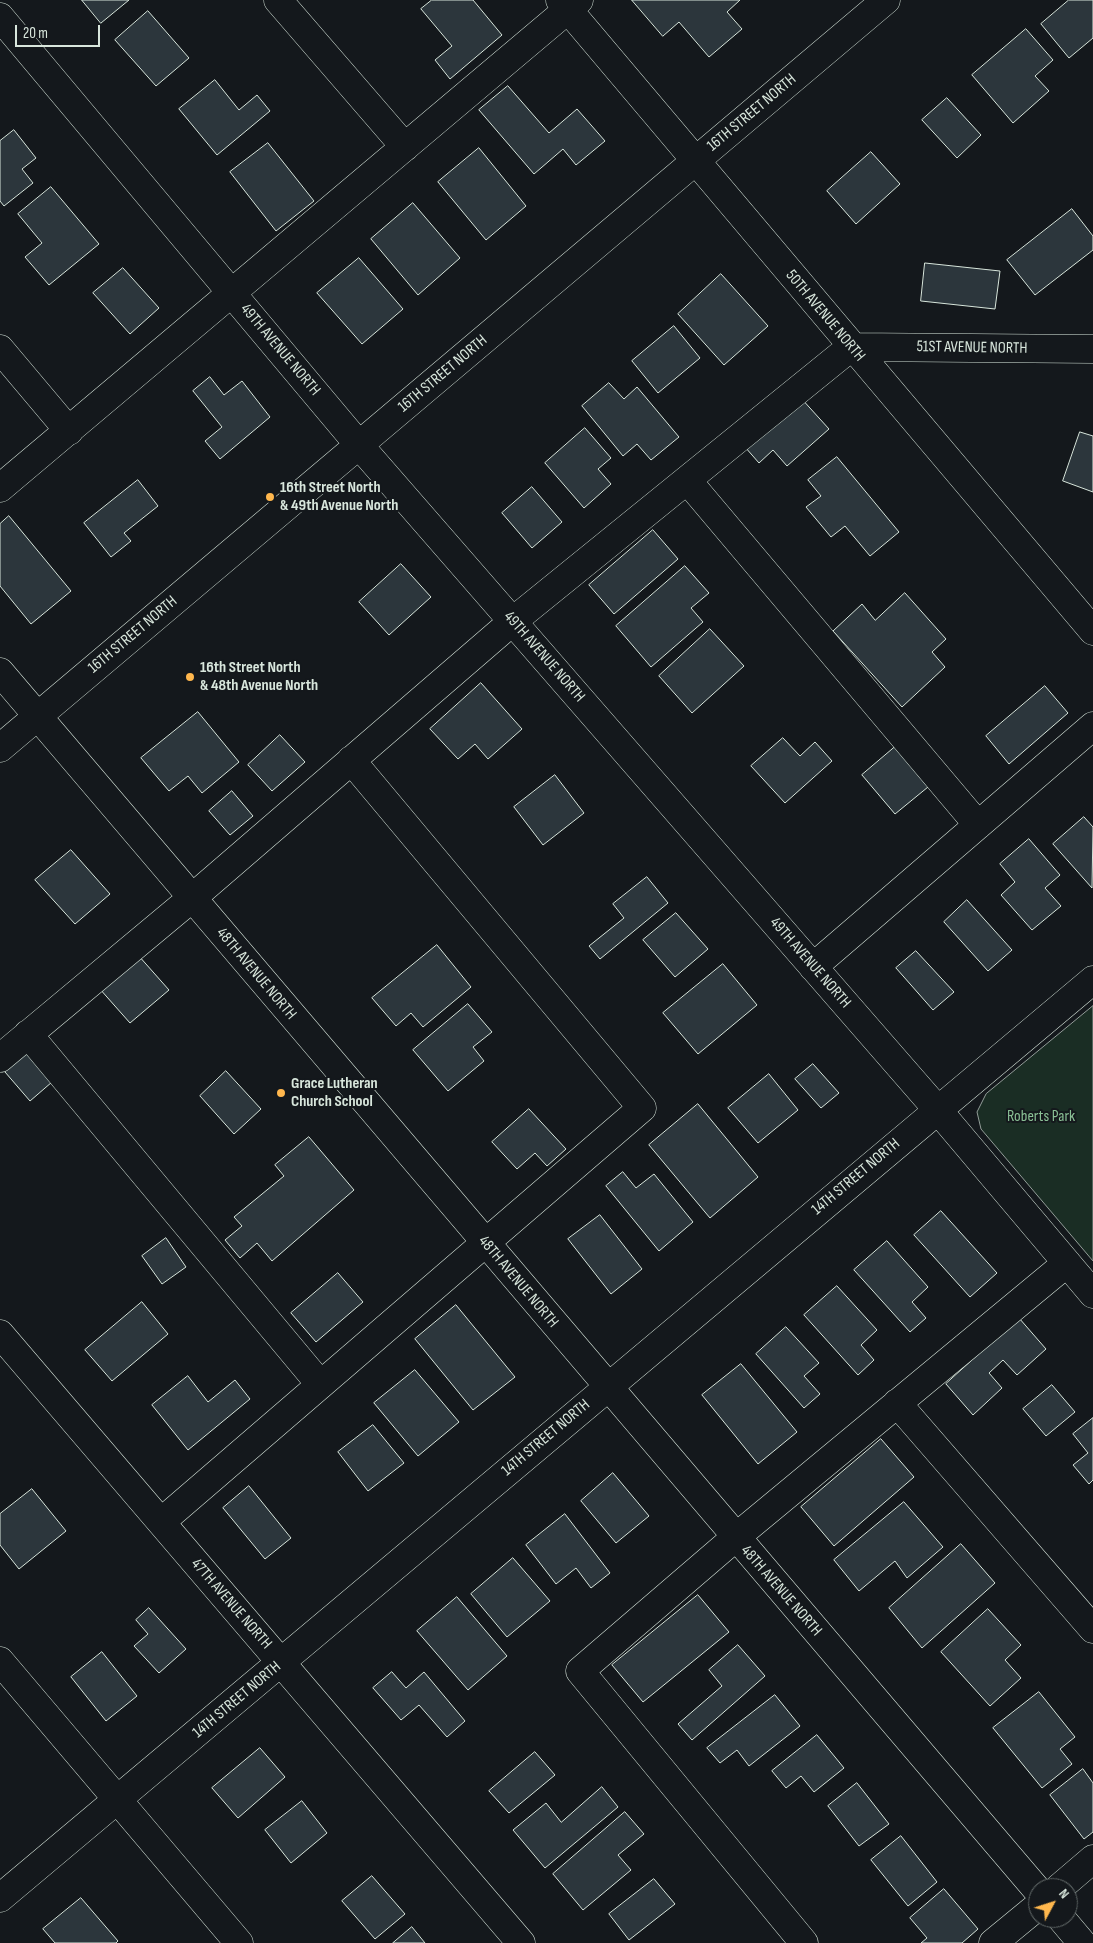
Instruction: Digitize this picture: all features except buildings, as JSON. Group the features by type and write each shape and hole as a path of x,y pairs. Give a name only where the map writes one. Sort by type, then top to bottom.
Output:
{"street":[{"path":"278,0 405,147"},
{"name":"16TH STREET NORTH","path":"0,748 886,0"},
{"path":"0,488 405,147 569,3"},
{"name":"50TH AVENUE NORTH","path":"569,3 695,161 1093,631"},
{"name":"49TH AVENUE NORTH","path":"0,17 359,445 937,1109 1093,1294"},
{"path":"0,1058 192,898 512,621 851,346"},
{"name":"51ST AVENUE NORTH","path":"851,346 1093,349"},
{"path":"0,349 69,431"},
{"path":"687,480 978,825"},
{"name":"48TH AVENUE NORTH","path":"0,672 1028,1879"},
{"path":"813,967 1093,726"},
{"path":"161,1522 484,1242 642,1108 351,760"},
{"name":"14TH STREET NORTH","path":"0,1898 937,1109 1093,980"},
{"path":"28,1034 320,1384"},
{"path":"804,1943 580,1671 736,1538 1067,1262"},
{"name":"47TH AVENUE NORTH","path":"0,1334 521,1943"},
{"path":"897,1403 1093,1628"},
{"path":"0,1661 239,1943"},
{"path":"1071,1878 1093,1859"},
{"path":"993,1943 1028,1914"},
{"path":"1069,1928 1082,1943"}],"green space":[{"name":"Roberts Park","path":"1093,1006 1093,1261 981,1129 977,1112 986,1094"}],"place":[{"name":"16th Street North & 49th Avenue North","path":"270,497"},
{"name":"16th Street North & 48th Avenue North","path":"190,677"},
{"name":"Grace Lutheran Church School","path":"281,1093"}]}
